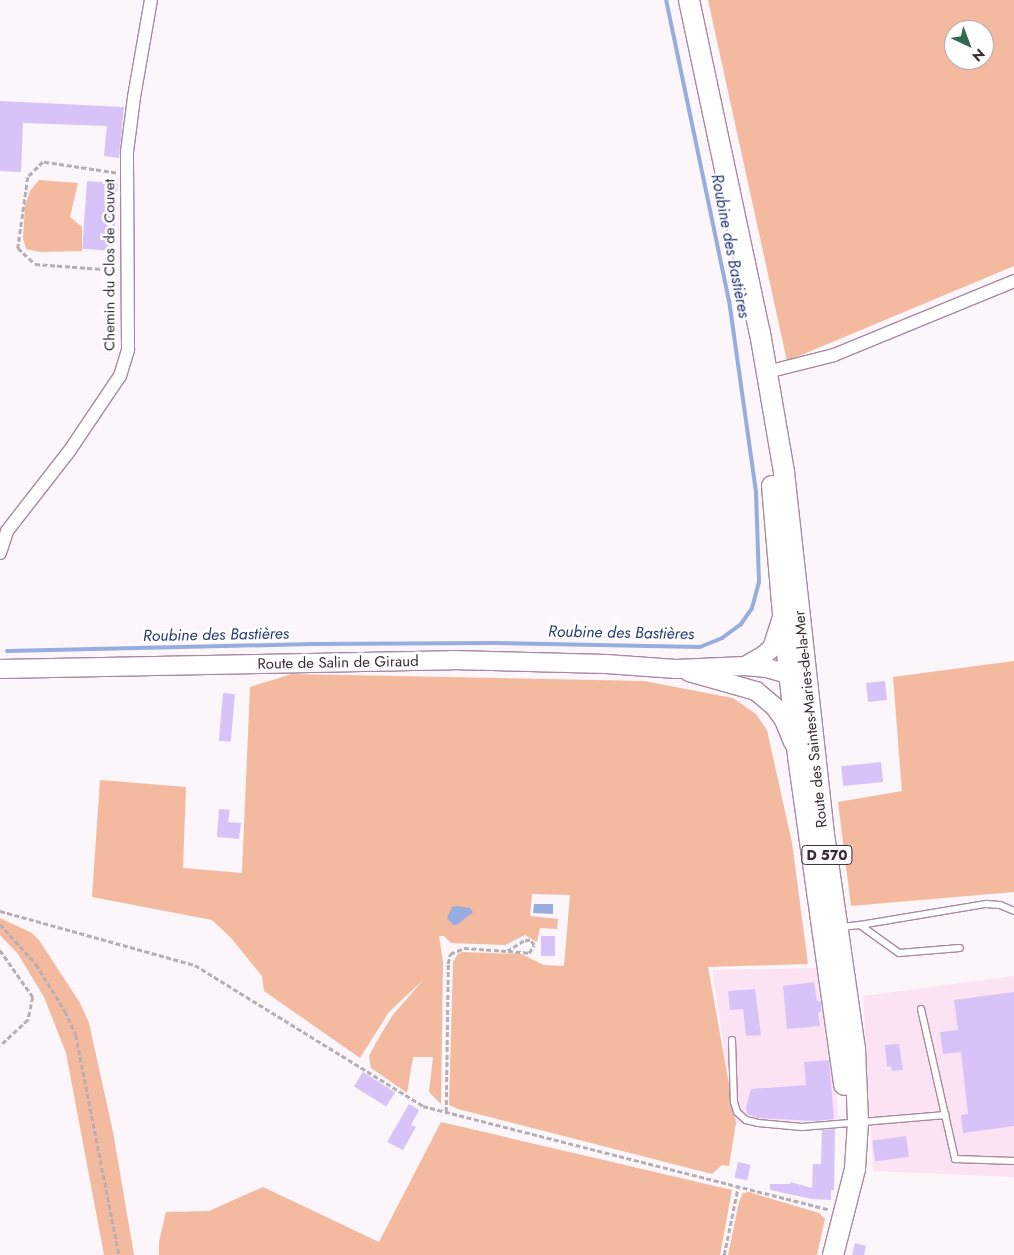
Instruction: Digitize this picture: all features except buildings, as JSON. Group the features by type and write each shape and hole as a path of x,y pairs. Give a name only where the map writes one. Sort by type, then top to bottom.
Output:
{"main road":[{"name":"Route des Saintes-Maries-de-la-Mer","path":"689,0 767,372 784,472 796,680"},
{"name":"Route des Saintes-Maries-de-la-Mer","path":"771,403 772,474 783,615 796,680 848,1050 852,1123 843,1212 833,1255"},
{"name":"Route de Salin de Giraud","path":"745,666 772,648 783,615"},
{"name":"Route de Salin de Giraud","path":"0,669 452,660 606,664 676,669 745,666 767,668 796,680"},
{"name":"Route de Salin de Giraud","path":"676,669 756,691 774,692 796,680"},
{"name":"Route de Salin de Giraud","path":"756,691 774,706 807,755"}],"street":[{"name":"Chemin du Clos de Couvet","path":"0,553 7,531 70,450 120,376 128,348 127,152 134,97 151,0"},
{"path":"767,372 834,355 1014,281"}],"lane":[{"path":"830,929 986,904 1000,905 1014,911"},
{"path":"860,924 899,953 960,948"},
{"path":"921,1009 955,1159 1014,1161"},
{"path":"732,1040 734,1102 737,1112 746,1120 802,1127 945,1114"}],"path":[{"path":"127,174 43,162 28,177 18,248 35,264 127,270"},
{"path":"0,911 195,965 423,1106 843,1212"},
{"path":"0,924 36,964 65,1011 76,1035 119,1255"},
{"path":"446,1112 448,964 450,954 464,948 508,952 529,953 534,945 530,940 524,941 508,952"},
{"path":"0,950 33,997 28,1020 0,1046"},
{"path":"724,1255 738,1187"}],"shaded area":[{"path":"708,0 1014,0 1014,266 787,361"},
{"path":"39,180 78,183 70,217 82,227 82,251 40,252 26,249 23,238 25,206 30,191"},
{"path":"1014,661 1014,892 851,906 838,802 902,791 893,677"},
{"path":"292,674 644,681 733,698 756,714 767,730 792,843 808,964 708,967 736,1123 729,1166 722,1165 712,1174 458,1109 449,1105 453,962 458,954 462,952 521,954 544,965 564,966 570,895 532,894 530,916 558,919 557,929 540,928 537,942 525,935 505,945 451,943 444,936 439,936 443,962 441,1104 429,1092 433,1057 413,1057 407,1093 371,1068 369,1056 392,1016 423,980 389,1012 360,1058 264,991 262,976 231,938 212,920 92,897 100,780 186,787 183,868 242,873 250,687"},
{"path":"0,918 32,933 39,940 80,1003 89,1023 113,1132 134,1255 104,1255 66,1053 44,997 18,954 0,935"},
{"path":"817,968 830,1041 839,1121 736,1123 712,970"},
{"path":"1014,976 1014,1177 873,1171 863,996"},
{"path":"441,1122 732,1190 720,1255 159,1255 159,1242 166,1212 209,1211 263,1187 379,1242"},
{"path":"749,1192 819,1213 825,1219 817,1255 728,1255 739,1202 743,1193"}],"water":[{"path":"534,904 553,904 553,914 533,913"},
{"path":"452,907 470,908 473,912 457,925 453,925 447,918"}],"waterway":[{"name":"Roubine des Bastières","path":"7,651 312,644 495,643 700,647 722,638 741,624 752,608 759,582 756,492 729,301 666,0"}]}
